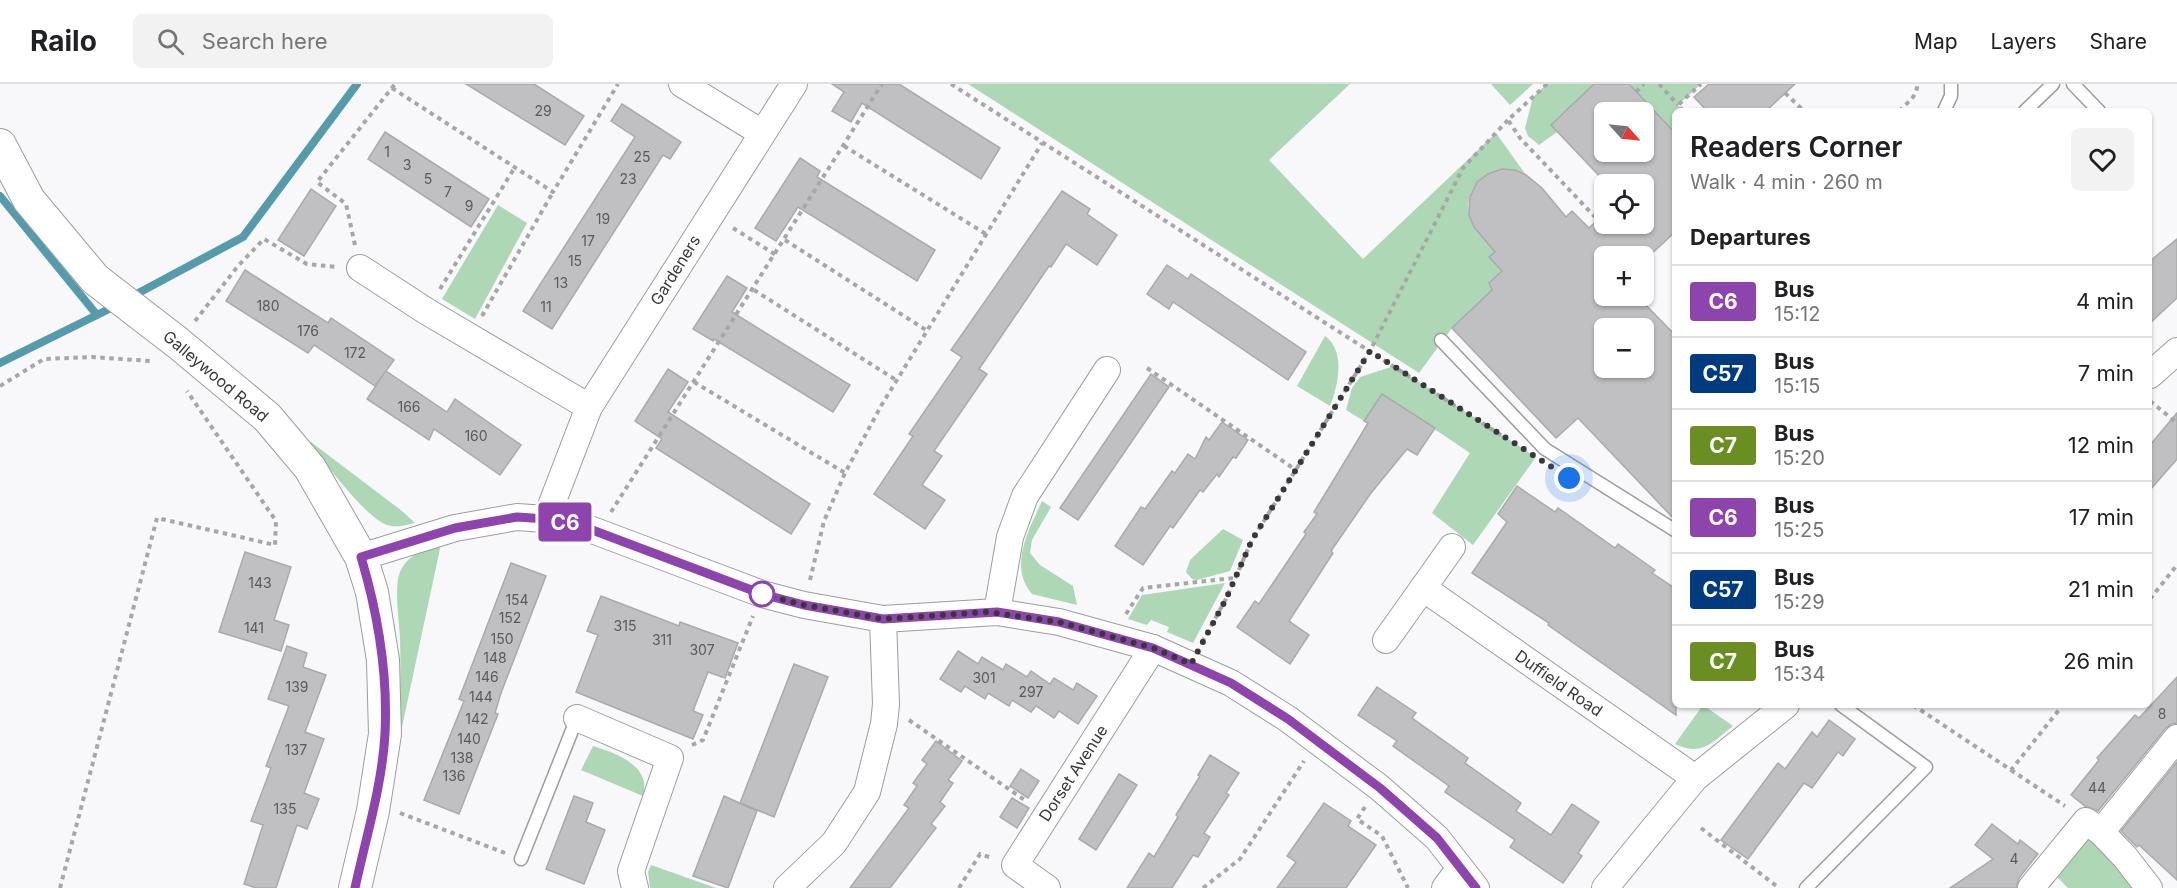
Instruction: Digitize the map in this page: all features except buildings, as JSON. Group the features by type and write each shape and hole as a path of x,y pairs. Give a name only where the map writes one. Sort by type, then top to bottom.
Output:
{"street":[{"path":"682,84 762,134"},
{"name":"Gardeners","path":"546,519 589,407 794,84"},
{"name":"Galleywood Road","path":"0,145 29,200 95,279 188,350 267,417 310,468 361,557 372,592 383,660 385,734 373,811 356,888"},
{"path":"360,268 426,311 589,407"},
{"path":"2152,373 2177,351"},
{"path":"997,612 1010,537 1025,496 1107,370"},
{"path":"361,557 455,528 517,517 546,519 579,525 762,594 804,605 883,619 997,612 1059,622 1153,648 1231,683 1288,719 1380,788 1437,838 1452,878 1476,888"},
{"path":"1386,640 1452,547"},
{"name":"Duffield Road","path":"1423,588 1695,778"},
{"path":"787,888 834,843 867,792 884,724 886,704 883,619"},
{"name":"Dorset Avenue","path":"1015,865 1153,648"},
{"path":"1605,888 1695,778 1782,708"},
{"path":"577,718 670,758 631,871 635,888"},
{"path":"2031,888 2094,827 2177,738"},
{"path":"2094,827 2125,857 2149,888"},
{"path":"1015,865 1047,888"}],"lane":[{"path":"1945,108 1951,96 1951,84"},
{"path":"2028,108 2053,84"},
{"path":"2073,84 2096,108"},
{"path":"1441,340 1545,449 1672,528"},
{"path":"1806,888 1926,767 1845,708"},
{"path":"521,859 577,718"}],"path":[{"path":"470,337 618,84"},
{"path":"598,532 754,290 882,84"},
{"path":"951,84 1508,439"},
{"path":"1191,664 1226,599 1252,540 1370,351 1463,168 1508,120 1547,84"},
{"path":"1636,92 1644,84"},
{"path":"1659,84 1680,108"},
{"path":"1678,105 1701,84"},
{"path":"1902,108 1913,98 1917,84"},
{"path":"60,888 158,518 275,545 276,521 202,410 179,381 188,350 238,266 264,239 307,264 360,268 346,204 317,182 394,86 553,192"},
{"path":"1785,93 1801,108"},
{"path":"1508,120 1520,138 1594,216"},
{"path":"804,605 824,521 845,473 896,380 1042,143"},
{"path":"844,146 986,234"},
{"path":"426,311 515,167"},
{"path":"711,215 776,255"},
{"path":"785,240 926,330"},
{"path":"754,290 896,380"},
{"path":"0,386 44,359 92,357 150,361 160,368"},
{"path":"1147,369 1296,470"},
{"path":"694,382 845,473"},
{"path":"2152,402 2177,423"},
{"path":"2152,596 2177,565"},
{"path":"1120,621 1143,588 1234,578"},
{"path":"670,758 703,740 756,607"},
{"path":"886,704 1046,815"},
{"path":"1918,708 2094,827"},
{"path":"2011,770 2061,708"},
{"path":"1203,888 1240,859 1317,741"},
{"path":"1380,788 1357,819 1382,836 1408,888"},
{"path":"373,811 390,809 521,859"},
{"path":"1701,828 1779,888"},
{"path":"959,888 980,854 1015,865"}],"green space":[{"path":"968,84 1350,84 1269,160 1363,259 1496,133 1526,175 1510,171 1495,172 1483,178 1474,187 1469,199 1469,212 1474,225 1484,238 1500,248 1502,271 1489,283 1492,290 1452,328 1419,373"},
{"path":"1491,84 1533,84 1510,105"},
{"path":"1547,84 1594,84 1551,125 1557,132 1539,145 1528,136 1525,128 1533,97"},
{"path":"1629,84 1701,84 1678,105 1680,108 1672,108 1672,131 1654,111 1654,102 1646,102"},
{"path":"498,205 527,223 475,319 442,299"},
{"path":"1325,336 1332,342 1338,359 1336,389 1330,406 1297,386"},
{"path":"1394,366 1536,457 1473,545 1432,513 1470,453 1382,394 1364,421 1346,410 1352,388 1360,377"},
{"path":"311,442 415,523 394,526 379,521 346,489 309,444"},
{"path":"1042,501 1051,507 1032,540 1030,553 1040,565 1073,586 1077,605 1032,594 1025,583 1021,560 1023,548"},
{"path":"1223,529 1243,540 1230,571 1197,580 1192,579 1186,572 1190,560"},
{"path":"441,544 402,727 400,727 398,578 403,566 412,557"},
{"path":"1225,583 1193,643 1167,632 1169,627 1151,620 1147,625 1128,619 1142,595"},
{"path":"1701,708 1707,708 1733,726 1707,746 1693,749 1675,744"},
{"path":"593,746 621,757 637,769 644,786 643,796 581,770"},
{"path":"2092,839 2142,888 2068,888 2054,874 2080,842"},
{"path":"651,865 716,888 650,888 648,872"}],"waterway":[{"path":"131,297 243,237 357,84"},
{"path":"0,196 97,315 0,363"},
{"path":"97,315 117,305"}],"bus line":[{"name":"C6","path":"355,888 373,811 385,734 383,660 372,592 361,557 455,528 517,517 579,525 762,594 804,605 883,619 997,612 1059,622 1153,648 1231,683 1288,719 1380,788 1437,838 1476,888"}],"route":[{"path":"762,594 804,605 883,619 997,612 1059,622 1153,648 1191,664 1226,599 1252,540 1370,351 1569,478"}]}
